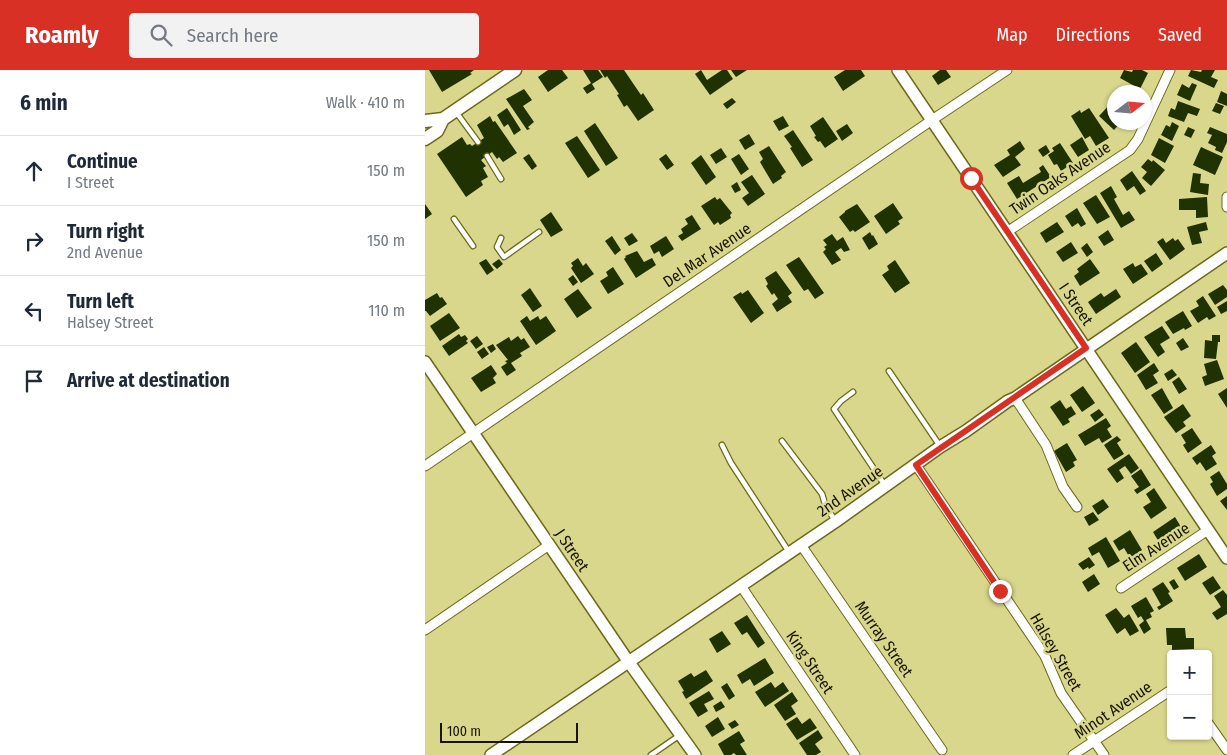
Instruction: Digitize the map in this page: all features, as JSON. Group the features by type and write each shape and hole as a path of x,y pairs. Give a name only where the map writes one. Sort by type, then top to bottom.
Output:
{"main road":[{"path":"425,121 443,119 515,70"},
{"path":"425,139 437,131 443,119"}],"street":[{"name":"I Street","path":"898,70 1227,558"},
{"name":"Del Mar Avenue","path":"425,466 1007,70"},
{"name":"Twin Oaks Avenue","path":"1007,232 1130,150 1138,139 1170,70"},
{"path":"1227,197 1227,207"},
{"name":"2nd Avenue","path":"491,755 790,553 940,447 1227,254"},
{"name":"J Street","path":"425,362 628,661 695,755"},
{"path":"1015,398 1046,445 1063,487 1077,507"},
{"name":"Halsey Street","path":"916,465 1045,656 1061,692 1104,755"},
{"name":"Elm Avenue","path":"1121,588 1208,530"},
{"path":"425,630 549,545"},
{"name":"Murray Street","path":"801,545 942,750"},
{"name":"King Street","path":"741,586 855,755"},
{"name":"Minot Avenue","path":"1073,755 1167,693"},
{"path":"1212,729 1227,750"}],"lane":[{"path":"456,111 478,142"},
{"path":"487,156 501,179"},
{"path":"454,219 473,246"},
{"path":"501,238 497,247 504,257 539,232"},
{"path":"889,371 940,447"},
{"path":"853,392 834,409 885,486"},
{"path":"782,441 822,494 835,522"},
{"path":"722,445 731,463 790,553"},
{"path":"651,755 681,734"}],"building":[{"path":"429,70 474,70 470,73 472,74 442,92"},
{"path":"548,70 562,70 568,78 548,92 538,77"},
{"path":"583,70 598,70 603,77 592,84 595,89 587,94 583,88 591,83"},
{"path":"600,70 624,70 654,110 638,121 627,105 624,107 617,95 619,94 607,76 605,78"},
{"path":"701,70 707,80 722,70 727,70 733,79 710,95 695,74"},
{"path":"731,70 747,70 736,77"},
{"path":"845,70 861,70 865,76 843,91 834,77"},
{"path":"940,70 946,70 951,77 938,85 932,76"},
{"path":"1124,70 1132,72 1133,70 1142,70 1148,73 1142,85 1133,85 1120,78"},
{"path":"1191,70 1201,72 1202,70 1215,70 1211,77 1218,80 1214,88 1188,76"},
{"path":"1192,83 1197,85 1190,101 1177,95 1182,84 1189,88"},
{"path":"524,89 532,100 523,106 534,122 528,127 530,129 527,130 506,99"},
{"path":"1221,91 1227,94 1227,106 1217,102"},
{"path":"732,98 736,102 727,109 723,104"},
{"path":"1178,101 1200,109 1197,116 1188,113 1184,122 1168,116 1171,108 1175,110"},
{"path":"1216,103 1224,106 1220,114 1212,111"},
{"path":"1107,107 1107,123 1099,116"},
{"path":"507,108 521,130 514,135 508,124 504,127 497,115"},
{"path":"1089,108 1109,138 1096,146 1090,136 1085,139 1071,116 1080,110 1081,113"},
{"path":"490,116 517,153 503,162 499,157 497,159 492,152 481,160 486,166 483,168 488,177 481,181 483,185 466,197 437,154 462,137 467,145 470,144 472,146 484,138 477,125"},
{"path":"783,116 789,126 779,131 773,121"},
{"path":"823,117 838,139 825,148 814,137 816,136 810,126"},
{"path":"1172,122 1179,126 1172,141 1161,135 1166,125 1170,127"},
{"path":"595,123 618,158 606,166 584,131"},
{"path":"847,124 853,133 842,141 836,131"},
{"path":"1188,127 1195,130 1191,138 1184,135"},
{"path":"1210,127 1227,134 1227,142 1222,153 1215,150 1216,147 1208,143 1212,135 1207,133"},
{"path":"793,130 813,160 802,167 784,136"},
{"path":"749,134 755,144 745,150 739,140"},
{"path":"577,136 600,170 588,178 565,143"},
{"path":"1082,137 1089,150 1078,157 1070,145"},
{"path":"1159,138 1174,146 1165,163 1151,155"},
{"path":"1020,141 1025,149 1015,157 1021,165 1003,177 994,165 1010,155 1007,150"},
{"path":"1060,143 1073,163 1061,171 1057,164 1054,165 1048,155 1054,151 1052,148"},
{"path":"1046,145 1050,152 1043,157 1038,150"},
{"path":"769,146 786,172 781,176 782,178 773,184 760,162 763,159 759,152"},
{"path":"1201,147 1223,157 1215,175 1193,165"},
{"path":"721,148 727,157 716,164 710,155"},
{"path":"529,154 537,166 532,170 523,158"},
{"path":"666,154 674,165 667,170 659,159"},
{"path":"739,154 749,169 741,175 731,159"},
{"path":"701,155 716,177 706,185 691,163"},
{"path":"1148,159 1152,162 1153,160 1165,170 1151,186 1142,178 1147,172 1141,167"},
{"path":"1043,165 1051,177 1017,199 1007,183 1019,176 1023,183 1041,172 1039,168"},
{"path":"1132,171 1146,191 1140,195 1134,186 1127,191 1120,180"},
{"path":"1193,173 1201,174 1200,183 1209,184 1208,195 1190,192"},
{"path":"752,175 765,194 748,206 742,198 749,193 741,182"},
{"path":"737,182 741,190 735,193 731,186"},
{"path":"1111,186 1117,197 1114,199 1123,215 1129,211 1135,220 1121,228 1100,193"},
{"path":"1096,195 1110,217 1097,224 1083,203"},
{"path":"715,197 717,200 720,198 732,213 730,215 731,218 720,225 718,222 714,225 701,206"},
{"path":"1207,197 1208,217 1196,218 1196,210 1179,210 1179,199"},
{"path":"893,203 903,218 898,221 900,224 886,234 874,216"},
{"path":"425,204 432,214 425,219"},
{"path":"857,204 870,222 855,232 853,230 850,232 839,217"},
{"path":"1077,208 1086,224 1081,227 1078,223 1072,227 1065,216"},
{"path":"551,212 563,230 551,237 540,220"},
{"path":"692,215 701,229 682,241 678,236 683,233 681,229 688,224 685,219"},
{"path":"1057,222 1064,232 1046,243 1040,233"},
{"path":"1206,222 1208,230 1199,232 1202,243 1192,245 1187,227"},
{"path":"1108,230 1114,240 1104,246 1098,237"},
{"path":"870,232 878,244 869,250 862,238"},
{"path":"632,233 638,241 629,246 624,238"},
{"path":"832,234 837,241 843,237 850,250 844,252 841,248 835,252 841,260 832,265 823,252 826,249 824,247 827,245 823,240"},
{"path":"612,236 621,250 615,255 605,241"},
{"path":"666,236 674,249 662,257 659,251 654,254 650,246"},
{"path":"1163,238 1166,243 1173,238 1175,241 1178,239 1185,249 1170,260 1157,242"},
{"path":"1071,242 1078,253 1063,262 1056,252"},
{"path":"1087,243 1093,252 1087,257 1081,248"},
{"path":"637,251 644,262 652,258 656,265 636,278 624,259 625,256"},
{"path":"1156,253 1163,264 1152,272 1144,261"},
{"path":"799,257 824,293 815,299 808,289 804,291 786,265"},
{"path":"578,258 583,266 586,263 594,274 581,283 571,268 573,266 571,263"},
{"path":"486,259 494,270 487,275 479,263"},
{"path":"499,259 503,264 497,269 492,264"},
{"path":"1090,259 1100,273 1080,286 1074,276 1079,272 1077,269"},
{"path":"895,260 910,283 895,293 882,275 889,270 887,266"},
{"path":"1133,263 1135,267 1141,264 1148,274 1133,284 1123,269"},
{"path":"613,267 624,284 608,294 600,281 608,276 606,272"},
{"path":"776,271 792,293 788,296 792,302 777,312 772,304 778,299 774,293 772,295 766,286 768,284 765,278"},
{"path":"573,275 578,282 573,286 568,279"},
{"path":"1223,285 1227,290 1227,297 1215,305 1208,294"},
{"path":"530,288 542,306 533,312 521,295"},
{"path":"578,289 592,308 577,318 564,299"},
{"path":"1116,289 1121,297 1096,314 1088,302 1101,293 1104,297"},
{"path":"748,290 764,313 751,323 733,297"},
{"path":"437,293 447,304 430,316 425,311 425,300"},
{"path":"1203,296 1216,316 1209,320 1207,317 1198,323 1190,311 1199,306 1196,301"},
{"path":"1227,301 1227,311 1221,314 1217,307"},
{"path":"1183,311 1192,326 1173,334 1165,322"},
{"path":"449,313 460,328 440,341 430,326"},
{"path":"527,316 530,321 538,316 540,320 546,316 556,331 536,345 520,321"},
{"path":"1162,326 1170,338 1160,344 1165,352 1158,357 1144,337"},
{"path":"459,334 461,337 465,335 468,343 449,356 442,346"},
{"path":"1212,335 1220,335 1216,359 1204,358 1205,340 1212,341"},
{"path":"477,336 483,344 476,349 470,341"},
{"path":"518,336 521,340 524,338 530,347 520,353 522,356 511,363 516,370 507,376 501,367 508,360 496,345 509,337 511,341"},
{"path":"1183,338 1189,347 1181,351 1176,343"},
{"path":"1136,342 1150,362 1135,373 1121,353"},
{"path":"493,344 496,349 491,353 487,347"},
{"path":"484,347 489,354 482,359 477,352"},
{"path":"1217,360 1224,379 1205,386 1202,377 1207,375 1204,364"},
{"path":"1154,363 1159,371 1153,375 1158,383 1146,390 1137,375"},
{"path":"491,365 497,374 493,378 496,383 481,392 471,378"},
{"path":"1172,369 1177,375 1168,381 1164,374"},
{"path":"1179,377 1187,389 1179,394 1172,382"},
{"path":"1083,386 1095,403 1082,412 1070,395"},
{"path":"1162,388 1173,408 1164,414 1151,395"},
{"path":"1227,388 1227,408 1218,394"},
{"path":"1060,400 1066,409 1071,406 1076,414 1068,419 1070,422 1063,426 1050,407"},
{"path":"1183,404 1191,416 1183,422 1186,426 1176,433 1164,417"},
{"path":"1099,409 1104,415 1095,422 1090,415"},
{"path":"1106,418 1111,426 1107,429 1112,437 1102,443 1099,438 1085,446 1078,435"},
{"path":"1192,428 1202,443 1188,453 1183,445 1186,443 1181,435"},
{"path":"1117,436 1121,440 1117,443 1124,454 1114,460 1104,445"},
{"path":"1067,443 1077,460 1073,462 1075,466 1066,472 1054,451"},
{"path":"1211,445 1216,453 1212,456 1217,464 1206,471 1200,462 1197,465 1192,458"},
{"path":"1129,454 1139,468 1131,474 1125,466 1119,470 1124,478 1117,483 1107,469"},
{"path":"1141,469 1151,485 1137,494 1134,490 1139,487 1131,476"},
{"path":"1219,471 1227,484 1227,489 1217,496 1210,484 1213,482 1210,477"},
{"path":"1154,488 1167,508 1151,519 1143,507 1151,502 1146,494"},
{"path":"1227,496 1227,510 1220,501"},
{"path":"1103,499 1109,507 1098,515 1092,506"},
{"path":"1093,512 1099,520 1089,526 1084,517"},
{"path":"1175,517 1181,527 1159,542 1153,532"},
{"path":"1130,530 1142,550 1130,558 1124,548 1119,551 1113,541"},
{"path":"1106,537 1120,561 1108,568 1099,552 1092,556 1088,548"},
{"path":"1199,554 1207,567 1185,581 1177,568"},
{"path":"1089,557 1095,565 1083,570 1078,564"},
{"path":"1094,574 1100,584 1088,592 1082,582"},
{"path":"1213,576 1221,588 1210,595 1202,583"},
{"path":"1174,579 1179,587 1174,590 1169,582"},
{"path":"1163,582 1170,592 1168,593 1173,601 1159,610 1157,607 1161,605 1152,589"},
{"path":"1223,590 1227,595 1227,614 1217,620 1212,613 1221,607 1214,596"},
{"path":"1146,597 1154,611 1150,613 1152,617 1146,620 1151,629 1144,634 1139,625 1144,621 1141,616 1138,618 1131,606"},
{"path":"1116,608 1124,618 1129,614 1139,631 1130,636 1125,628 1117,634 1105,615"},
{"path":"747,615 765,643 758,648 747,632 742,635 734,623"},
{"path":"1166,628 1185,628 1186,638 1194,638 1194,649 1172,650 1172,645 1167,645"},
{"path":"722,631 731,644 717,653 709,639"},
{"path":"765,658 774,673 754,686 750,679 742,684 737,675"},
{"path":"706,670 713,681 686,699 678,681 691,673 694,677"},
{"path":"771,682 775,688 783,682 789,691 765,707 755,692"},
{"path":"727,683 735,696 729,700 721,687"},
{"path":"709,691 714,699 704,704 708,711 698,717 689,703"},
{"path":"792,692 798,701 791,706 796,714 785,721 774,705"},
{"path":"721,701 725,707 716,712 713,706"},
{"path":"718,717 725,729 712,737 705,726"},
{"path":"797,717 802,724 810,718 817,728 797,740 786,724"},
{"path":"735,720 739,725 732,729 728,724"},
{"path":"818,730 823,738 815,744 821,752 816,755 807,755 799,743"},
{"path":"739,731 745,741 740,744 747,755 736,755 734,753 724,755 718,744"}],"route":[{"path":"971,178 1086,348 916,465 1000,591"}]}
